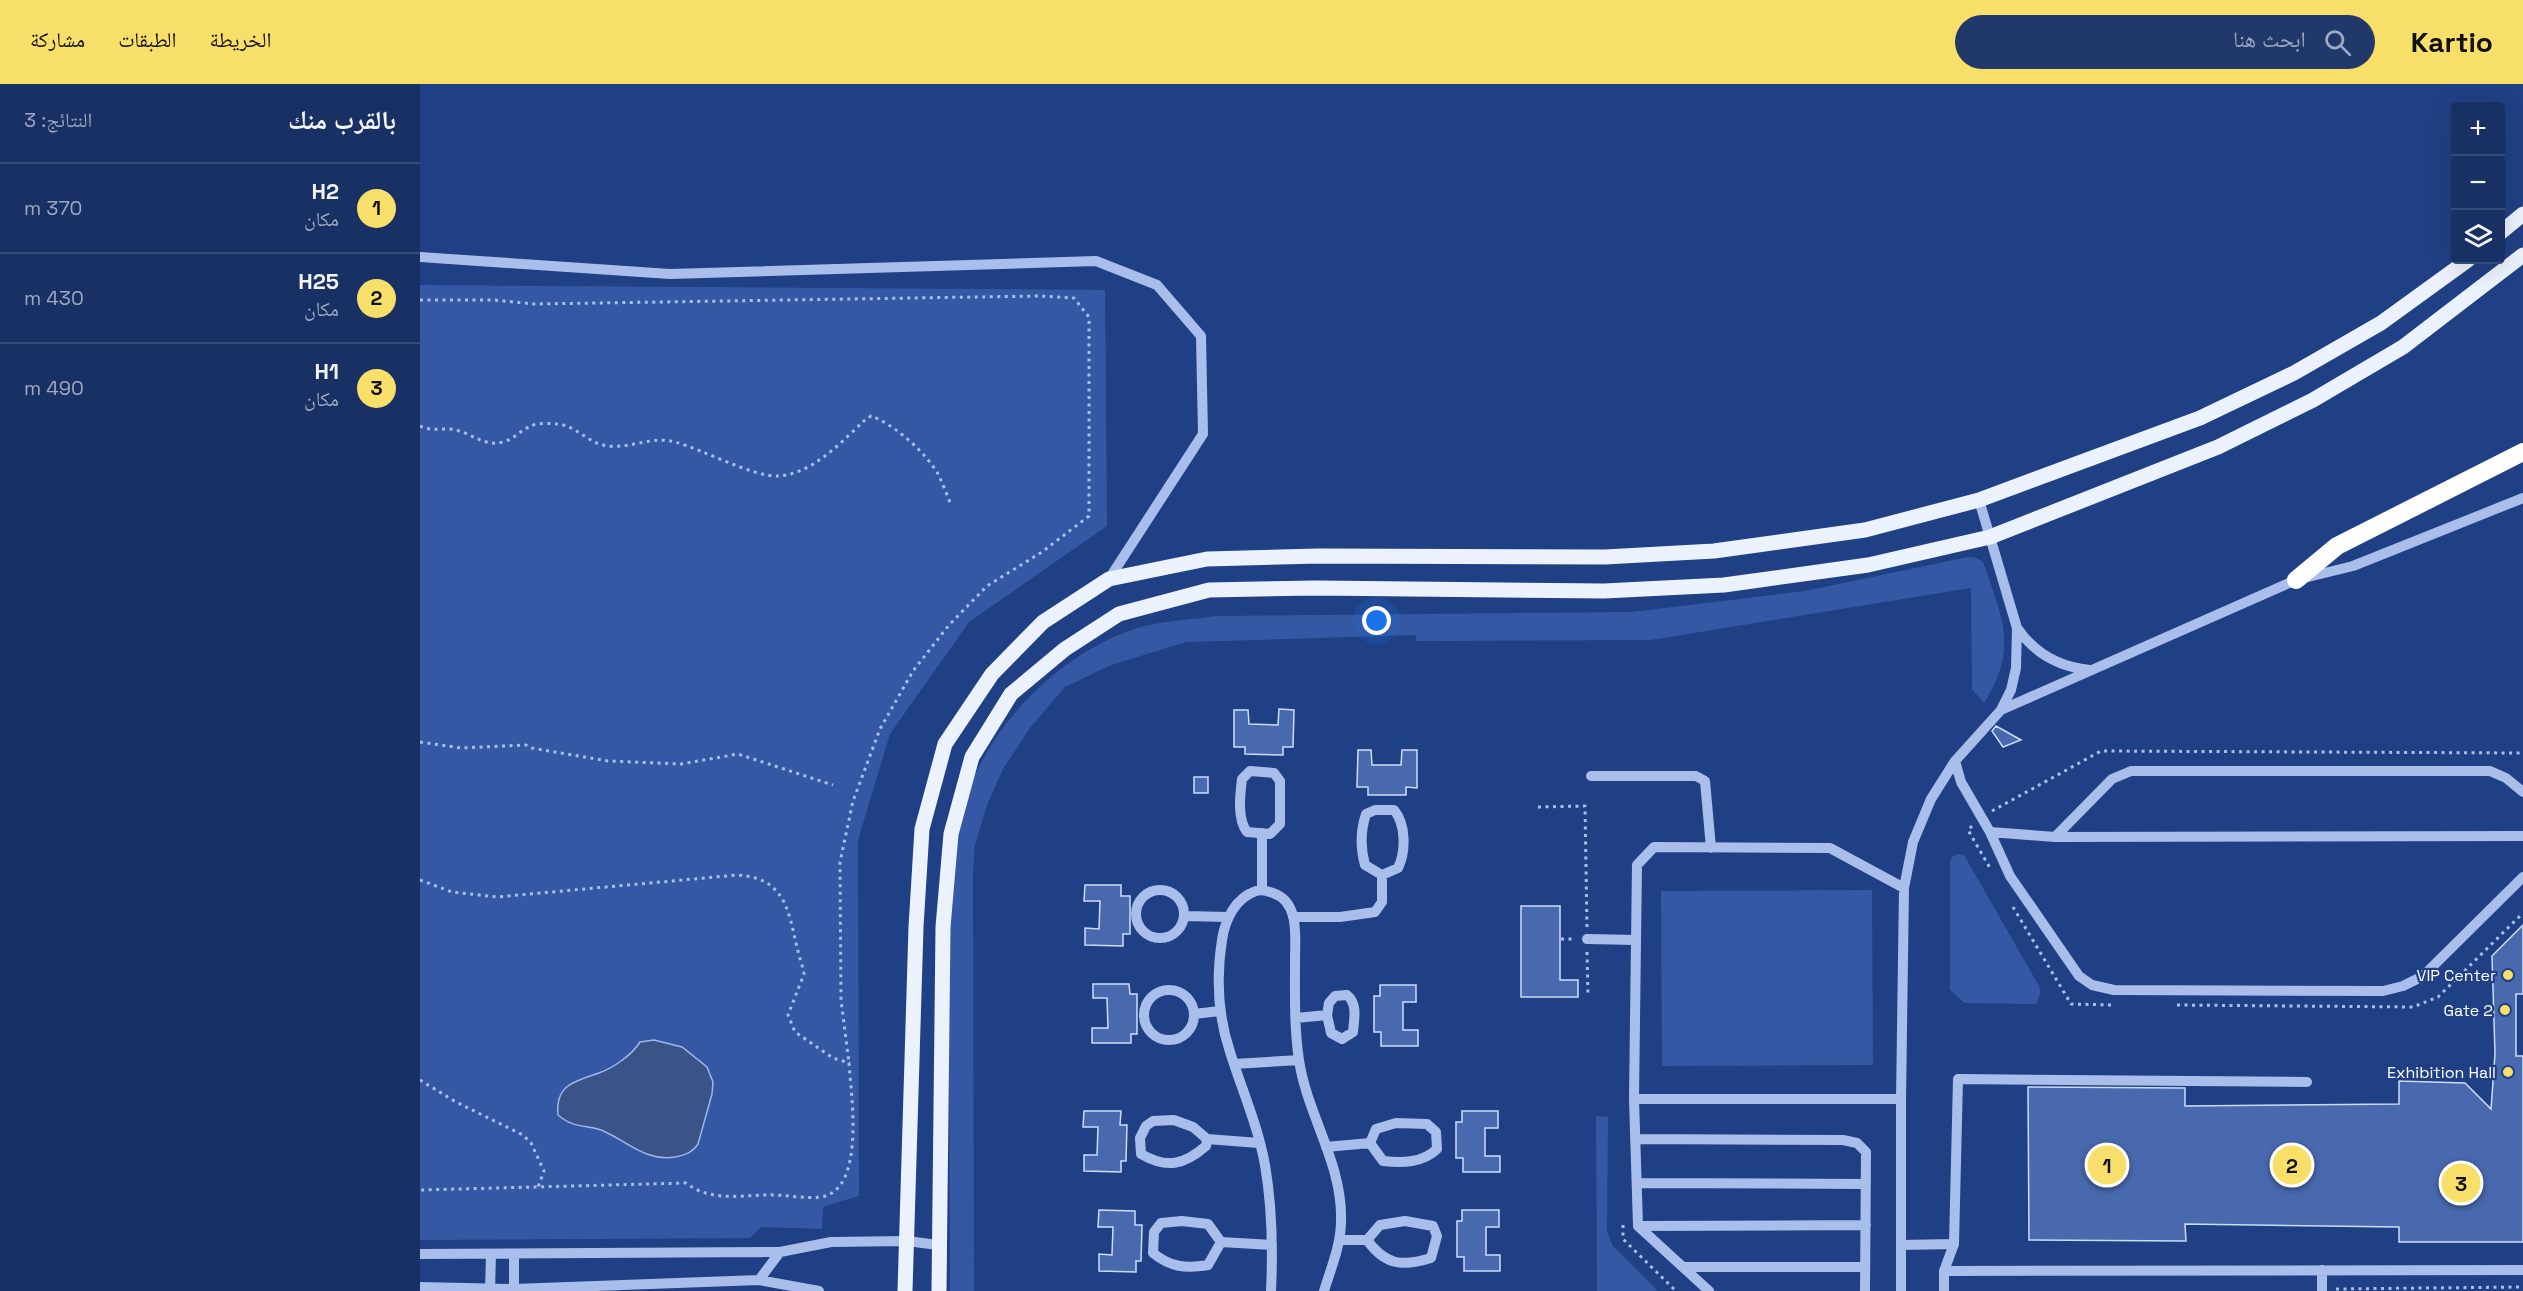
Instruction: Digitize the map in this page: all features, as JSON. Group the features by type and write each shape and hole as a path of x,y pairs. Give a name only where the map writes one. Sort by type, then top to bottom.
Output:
{"highway":[{"path":"2296,580 2337,546 2523,452"}],"main road":[{"path":"2505,229 2523,214"},
{"path":"939,1291 943,927 951,834 972,757 1011,694 1065,649 1119,614 1209,590 1317,588 1604,591 1724,585 1868,565 1990,537 2218,447 2313,400 2403,347 2523,255"},
{"path":"905,1291 916,927 922,829 945,744 992,674 1043,622 1109,579 1207,559 1318,556 1605,557 1714,551 1865,530 1979,500 2200,418 2295,374 2381,323 2462,264"}],"street":[{"path":"420,257 670,274 1096,261 1157,285 1201,336 1203,434 1109,579"},
{"path":"2001,710 2296,580 2352,566 2523,498"},
{"path":"1901,1291 1901,1099 1905,888 1908,865 1921,820 1931,799 1955,761 2001,710 2011,690 2016,668 2017,628 1979,500"},
{"path":"2017,628 2027,642 2050,659 2076,669 2091,670"},
{"path":"1955,761 1961,782 1990,831 2010,876 2079,976 2092,985 2114,990 2383,991 2393,989 2423,976 2523,877"},
{"path":"1250,771 1274,773 1280,782 1280,824 1270,834 1262,833 1247,832 1242,826 1240,795 1242,779 1250,771"},
{"path":"2055,837 2112,779 2131,771 2490,771 2506,778 2523,792"},
{"path":"1591,776 1696,776 1705,781 1711,848"},
{"path":"1376,810 1394,810 1403,823 1402,860 1398,868 1382,875 1365,865 1361,853 1361,829 1366,814 1376,810"},
{"path":"1990,831 2055,837 2523,836"},
{"path":"1262,833 1262,889"},
{"path":"1709,1291 1638,1226 1634,1099 1637,865 1654,848 1830,848 1905,888"},
{"path":"1293,917 1340,917 1375,912 1382,902 1382,875"},
{"path":"1271,1291 1271,1213 1265,1164 1251,1110 1234,1064 1220,1011 1220,954 1228,917 1239,901 1252,892 1262,889 1281,896 1291,908 1299,1060 1337,1182 1341,1202 1339,1240 1324,1291"},
{"path":"1161,890 1176,896 1184,909 1184,916 1182,924 1171,936 1154,938 1141,929 1136,914 1141,899 1146,894 1161,890"},
{"path":"1184,916 1228,917"},
{"path":"1587,939 1636,940"},
{"path":"1173,990 1187,998 1194,1014 1190,1029 1177,1039 1168,1040 1153,1035 1148,1029 1143,1014 1149,998 1156,993 1173,990"},
{"path":"1194,1014 1220,1011"},
{"path":"1296,1018 1327,1015"},
{"path":"1234,1064 1299,1060"},
{"path":"1944,1291 1944,1271 1954,1244 1958,1079 2307,1082"},
{"path":"1634,1099 1901,1099"},
{"path":"1207,1139 1206,1146 1190,1160 1173,1163 1154,1162 1141,1154 1140,1138 1146,1126 1153,1121 1174,1120 1193,1127 1207,1139 1259,1143"},
{"path":"1396,1123 1427,1124 1436,1132 1437,1149 1429,1157 1400,1162 1383,1161 1370,1143 1376,1129 1396,1123"},
{"path":"1636,1139 1843,1140 1857,1143 1866,1152 1865,1291"},
{"path":"1326,1148 1370,1143"},
{"path":"1637,1184 1866,1184"},
{"path":"1182,1221 1208,1224 1221,1242 1208,1265 1192,1268 1166,1264 1153,1253 1154,1232 1161,1223 1182,1221"},
{"path":"1339,1240 1366,1240 1380,1225 1405,1221 1433,1226 1437,1236 1431,1258 1414,1263 1393,1262 1375,1252 1366,1240"},
{"path":"1638,1226 1866,1225"},
{"path":"420,1254 780,1252 831,1242 907,1241 938,1245"},
{"path":"1221,1242 1272,1245"},
{"path":"1901,1245 1954,1244"},
{"path":"759,1280 780,1252"},
{"path":"490,1290 491,1254"},
{"path":"514,1254 514,1290"},
{"path":"1683,1267 1865,1267"},
{"path":"2322,1270 2322,1290"},
{"path":"1944,1271 2523,1270"},
{"path":"420,1287 514,1290 759,1280 819,1291"}],"path":[{"path":"420,300 494,300 534,304 1039,296 1074,298 1089,316 1089,516 1042,552 987,586 949,625 913,671 880,729 853,801 840,862 841,1000 852,1100 850,1168 832,1193 820,1197 783,1194 716,1197 695,1190 686,1183 420,1190"},
{"path":"420,426 437,430 456,430 481,441 501,443 531,426 556,424 578,430 601,445 611,447 648,440 676,442 764,475 780,476 820,460 865,420 872,417 895,428 938,473 951,505"},
{"path":"420,742 461,748 526,745 608,761 681,764 738,754 833,785"},
{"path":"1538,807 1586,806 1588,997"},
{"path":"1982,817 1968,830 1992,871"},
{"path":"420,880 452,892 497,897 737,875 761,879 783,897 804,974 788,1015 795,1032 833,1058 849,1063"},
{"path":"2010,902 2071,1005 2118,1005"},
{"path":"2177,1005 2413,1007 2438,997 2523,913"},
{"path":"420,1080 456,1102 523,1135 531,1143 544,1171 538,1187"},
{"path":"2322,1290 2523,1287"}],"shaded area":[{"path":"420,285 1105,290 1107,526 969,622 890,734 858,840 859,1196 823,1207 822,1229 761,1227 750,1238 420,1240"},
{"path":"1968,557 1977,558 1983,562 2004,633 2001,666 1984,703 1972,689 1971,588 1651,640 1416,641 1416,635 1186,642 1111,665 1065,687 1030,728 1003,769 987,805 975,845 973,872 974,1291 950,1291 949,932 956,836 964,803 977,771 994,741 1039,687 1066,665 1095,646 1126,632 1148,625 1182,620 1216,616 1632,612 1805,591"},
{"path":"1958,854 1964,855 2039,986 2041,992 2036,1004 1965,1003 1950,990 1950,862 1952,857"},
{"path":"1872,890 1873,1065 1662,1066 1661,891"},
{"path":"654,1040 682,1047 707,1067 713,1082 712,1094 698,1144 693,1150 675,1157 654,1156 601,1130 574,1124 558,1115 560,1096 569,1085 616,1064 632,1052 640,1042"},
{"path":"1596,1116 1608,1117 1607,1232 1613,1246 1658,1291 1597,1291"}],"building":[{"path":"1279,709 1294,710 1293,747 1283,747 1283,755 1245,754 1245,747 1234,747 1234,710 1248,710 1249,724 1278,725"},
{"path":"1996,726 2021,740 2003,747 1992,731"},
{"path":"1358,750 1371,750 1372,765 1401,765 1402,750 1417,750 1417,788 1406,787 1406,795 1368,795 1368,787 1357,787"},
{"path":"1194,777 1208,777 1208,793 1194,793"},
{"path":"1085,885 1121,885 1121,896 1130,896 1130,934 1123,934 1123,946 1085,945 1085,928 1099,929 1100,901 1084,901"},
{"path":"1521,906 1560,906 1560,980 1578,980 1578,997 1521,997"},
{"path":"2523,925 2523,994 2516,994 2516,1056 2523,1056 2523,1242 2399,1242 2399,1227 2185,1224 2186,1241 2029,1240 2028,1087 2185,1088 2185,1106 2399,1104 2399,1081 2465,1083 2491,1109 2495,1054 2492,956"},
{"path":"1093,984 1129,984 1130,994 1137,994 1137,1034 1131,1034 1131,1043 1092,1043 1092,1028 1108,1028 1107,998 1093,998"},
{"path":"1380,985 1416,985 1416,1002 1403,1002 1403,1030 1418,1030 1418,1046 1381,1046 1381,1032 1374,1032 1374,996 1380,996"},
{"path":"1084,1111 1121,1111 1120,1125 1127,1125 1126,1161 1121,1161 1121,1172 1084,1171 1084,1155 1097,1155 1098,1127 1083,1127"},
{"path":"1462,1111 1498,1111 1498,1128 1485,1128 1485,1156 1500,1156 1500,1172 1463,1172 1463,1158 1456,1158 1456,1122 1462,1122"},
{"path":"1099,1210 1135,1211 1135,1225 1142,1225 1141,1261 1136,1261 1136,1272 1099,1271 1099,1254 1112,1255 1113,1227 1098,1227"},
{"path":"1462,1210 1499,1210 1499,1227 1486,1227 1486,1255 1500,1255 1500,1271 1464,1271 1464,1257 1457,1257 1457,1221 1462,1221"}],"place":[{"name":"VIP Center","path":"2508,975"},
{"name":"Gate 2","path":"2505,1010"},
{"name":"Exhibition Hall","path":"2508,1072"},
{"name":"H2","path":"2107,1165"},
{"name":"H25","path":"2292,1165"},
{"name":"H1","path":"2461,1183"}]}
